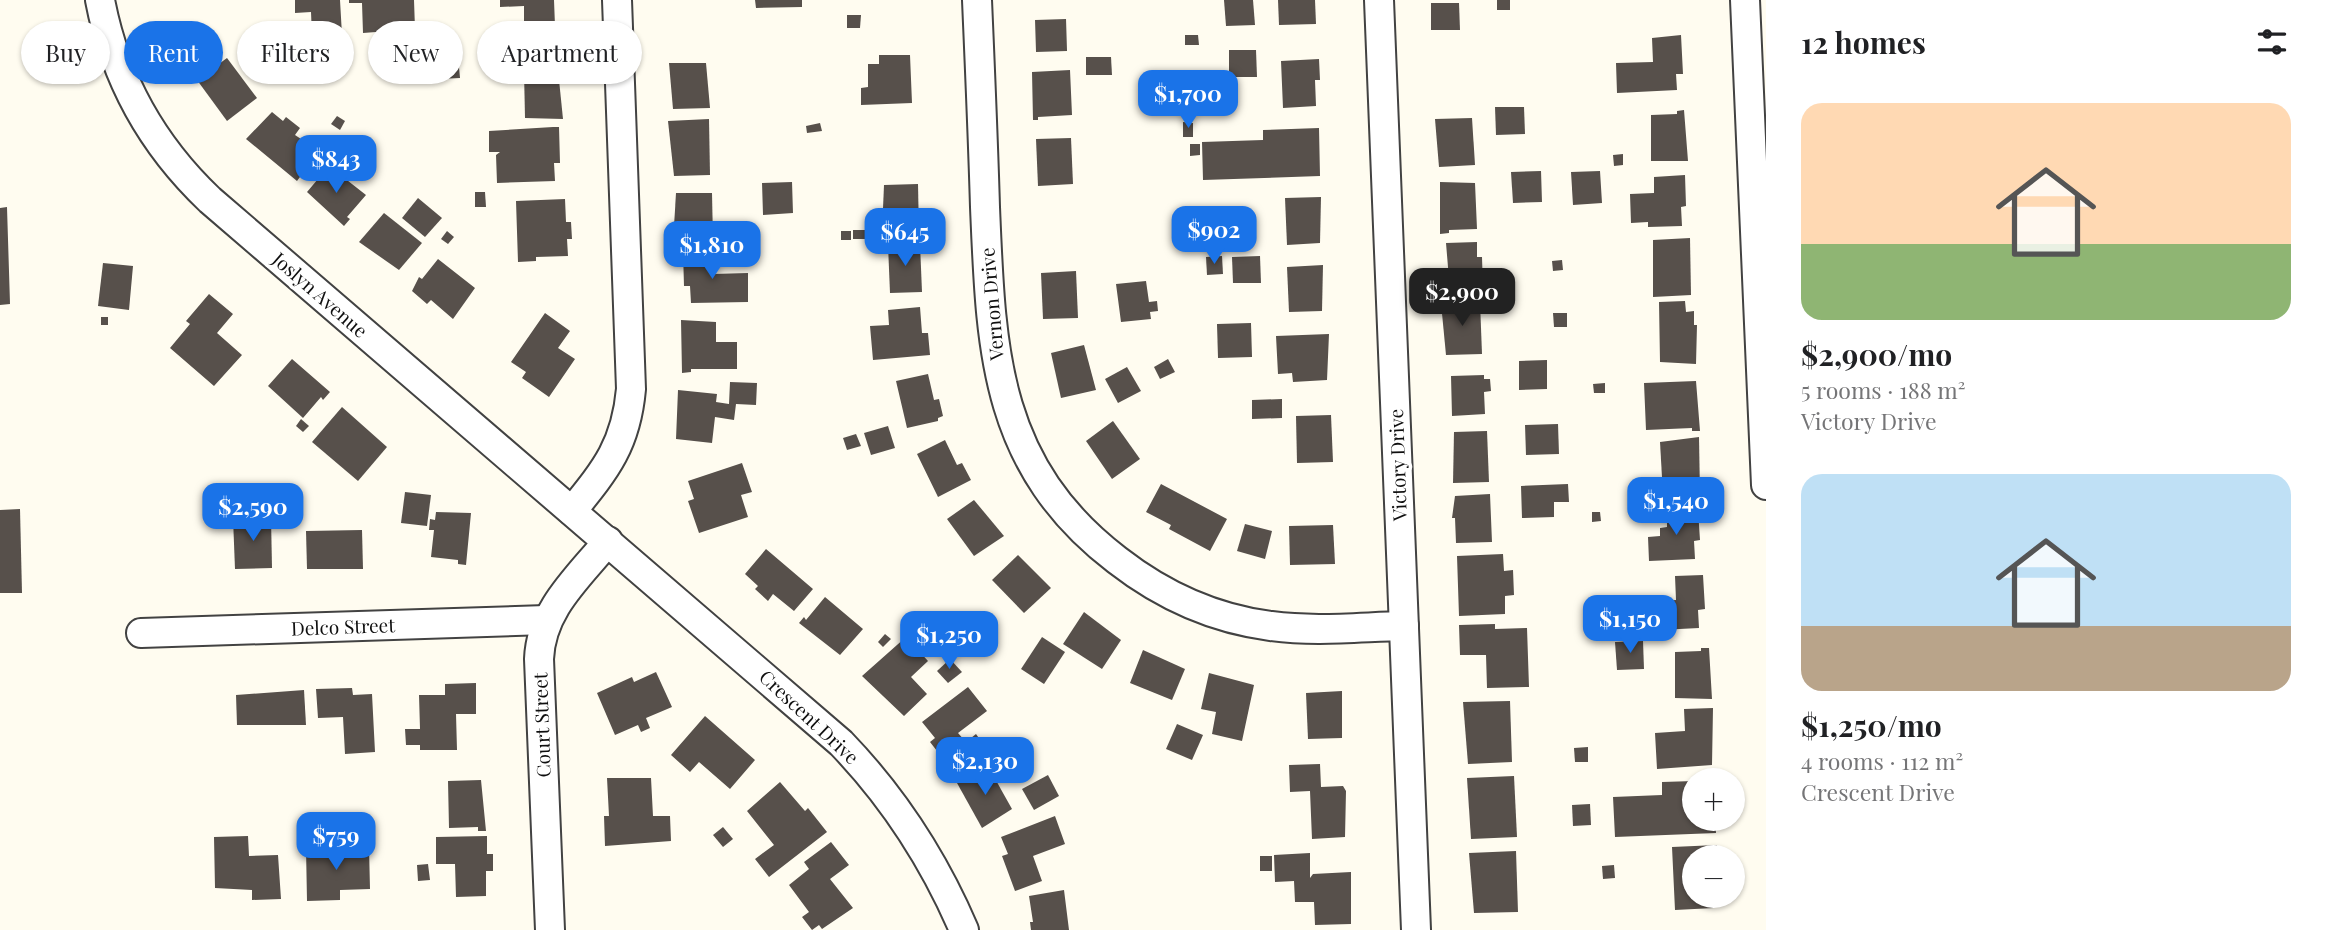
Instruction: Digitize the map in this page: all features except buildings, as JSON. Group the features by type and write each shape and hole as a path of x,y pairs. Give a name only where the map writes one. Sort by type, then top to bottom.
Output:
{"street":[{"name":"Joslyn Avenue","path":"100,0 110,46 131,97 154,137 184,174 608,541"},
{"path":"572,511 618,450 625,430 631,389 617,0"},
{"name":"Vernon Drive","path":"977,0 992,335 997,369 1016,429 1050,491 1103,550 1132,572 1189,604 1243,621 1271,626 1404,626"},
{"name":"Victory Drive","path":"1379,0 1416,930"},
{"path":"1745,0 1766,485"},
{"name":"Court Street","path":"550,930 539,659 546,620 608,541"},
{"name":"Crescent Drive","path":"608,541 814,718 854,757 890,799 922,846 964,930"},
{"name":"Delco Street","path":"141,633 546,620"}]}
